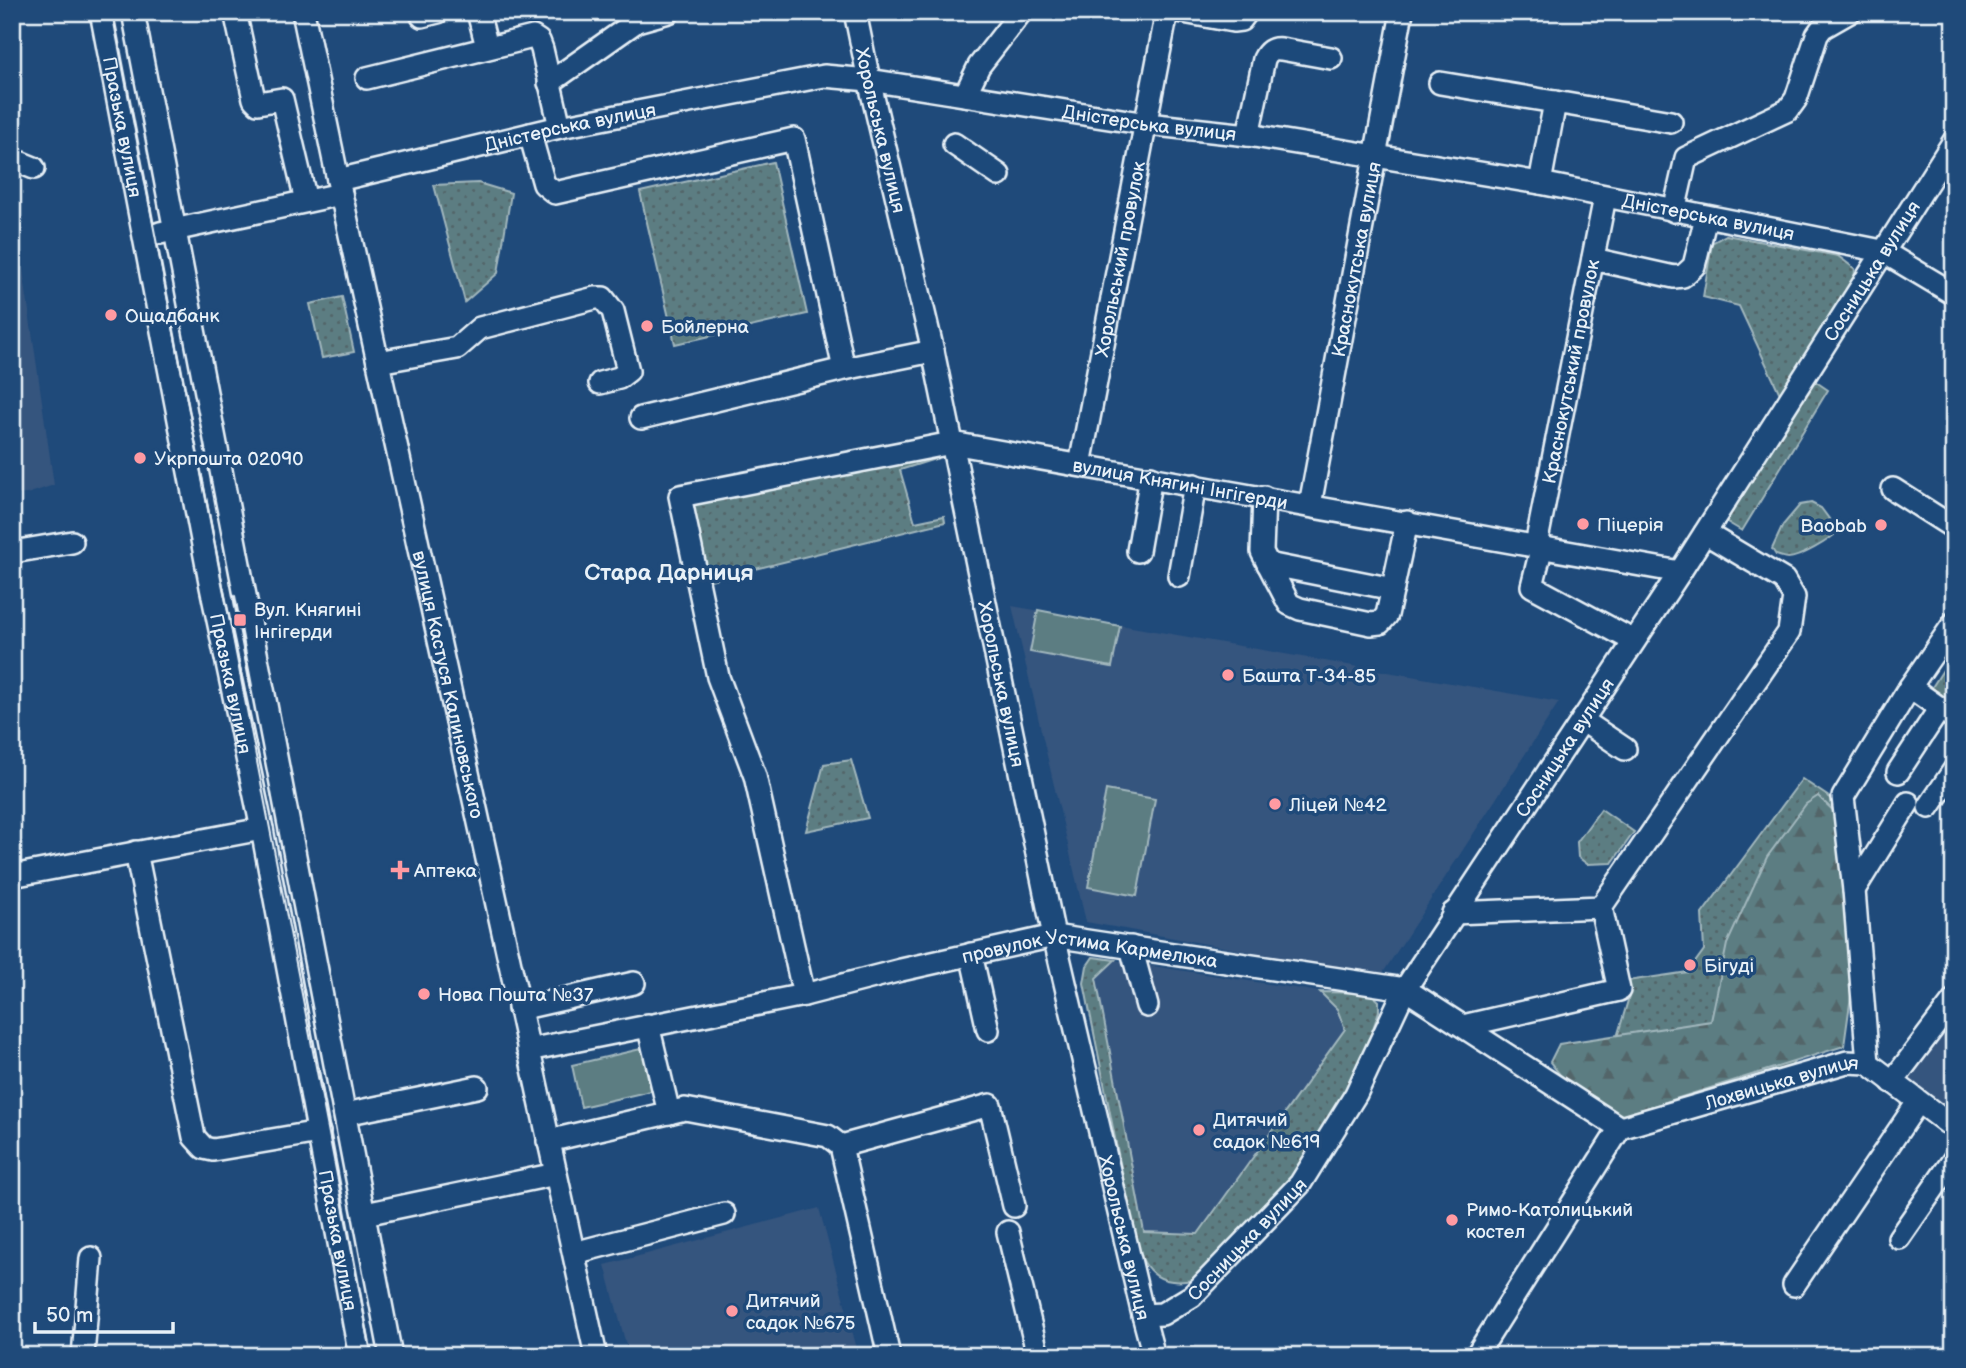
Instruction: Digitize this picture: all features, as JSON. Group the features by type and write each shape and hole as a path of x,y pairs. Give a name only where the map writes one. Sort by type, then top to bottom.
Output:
{"street":[{"name":"Празька вулиця","path":"101,12 211,587 262,829 360,1356"},
{"name":"Празька вулиця","path":"133,12 391,1356"},
{"path":"235,12 254,99 264,104 282,99 306,201"},
{"name":"вулиця Кастуся Калиновського","path":"303,12 339,187 596,1356"},
{"path":"478,12 487,47"},
{"path":"549,83 637,21 668,12"},
{"name":"Хорольська вулиця","path":"855,12 933,351 1054,936 1154,1356"},
{"path":"965,95 979,66 1021,12"},
{"name":"Хорольський провулок","path":"1080,465 1167,12"},
{"path":"1183,12 1233,21 1241,20 1247,12"},
{"name":"Краснокутська вулиця","path":"1310,506 1377,158 1402,12"},
{"path":"1674,211 1686,158 1788,110 1796,99 1816,35 1822,28 1850,12"},
{"path":"367,78 533,37 539,41 542,49 560,127"},
{"path":"1248,135 1268,52 1275,48 1331,58"},
{"name":"Дністерська вулиця","path":"144,236 306,201 339,187 530,134 824,76 869,79 1147,124 1248,135 1540,183 1882,251 1954,294"},
{"path":"1440,83 1671,122"},
{"path":"1540,183 1555,102"},
{"path":"530,134 544,184 555,193 794,139 844,369"},
{"name":"Сосницька вулиця","path":"1143,1315 1162,1314 1192,1296 1300,1184 1356,1094 1405,989 1680,572 1954,141"},
{"path":"954,144 999,175"},
{"path":"12,159 34,168"},
{"name":"Краснокутський провулок","path":"1605,197 1532,586 1634,641"},
{"path":"1593,259 1674,277 1683,276 1694,265 1706,217"},
{"path":"378,362 457,348 480,328 603,298 614,311 628,370 625,375 600,383"},
{"path":"642,418 844,369 933,351"},
{"name":"вулиця Княгині Інгігерди","path":"804,995 755,776 718,677 680,496 952,443 1680,572"},
{"path":"1139,551 1151,478"},
{"path":"1179,576 1195,485"},
{"path":"1893,489 1954,528"},
{"path":"1264,497 1262,552 1284,597 1294,607 1371,624 1385,620 1407,522"},
{"path":"1464,1026 1619,990 1601,906 1788,632 1794,597 1784,580 1705,533"},
{"path":"13,552 72,542"},
{"path":"1268,564 1393,589"},
{"name":"Лохвицька вулиця","path":"1620,1128 1847,1062 1868,1063 1854,890 1843,797 1910,687 1954,623"},
{"path":"1898,772 1947,713 1910,687"},
{"path":"1582,720 1625,749"},
{"path":"1854,890 1918,805 1954,770"},
{"path":"12,876 262,829"},
{"path":"136,852 194,1136 204,1148 213,1150 319,1132"},
{"path":"1453,913 1601,906"},
{"name":"провулок Устима Кармелюка","path":"528,1050 804,995 1054,936 1405,989 1620,1128"},
{"path":"1131,947 1147,1006"},
{"path":"971,954 988,1030"},
{"path":"519,1009 634,983"},
{"path":"1892,1082 1954,1000"},
{"path":"648,1025 669,1113"},
{"path":"1868,1063 1954,1128"},
{"path":"345,1114 477,1087"},
{"path":"1794,1285 1919,1102"},
{"path":"841,1146 990,1105 1014,1206"},
{"path":"548,1141 685,1109 828,1136 841,1146 890,1356"},
{"path":"1476,1356 1620,1128"},
{"path":"1899,1238 1954,1159"},
{"path":"365,1214 556,1174"},
{"path":"574,1254 724,1213"},
{"path":"1008,1232 1038,1356"},
{"path":"83,1356 91,1258"}],"shaded area":[{"path":"12,207 54,485 27,494 12,495"},
{"name":"Ліцей №42","path":"1012,606 1559,702 1381,976 1086,922"},
{"name":"Дитячий садок №619","path":"1115,960 1320,992 1337,1009 1345,1029 1198,1234 1143,1232 1096,978"},
{"path":"1954,979 1954,1115 1889,1066"},
{"name":"Дитячий садок №675","path":"819,1208 859,1356 629,1356 605,1265"}],"green space":[{"path":"773,162 807,314 675,344 640,192"},
{"path":"478,183 511,193 498,273 465,302 434,185"},
{"path":"1726,235 1838,256 1855,269 1854,280 1780,394 1739,306 1703,297 1712,243"},
{"path":"342,297 354,352 322,358 310,304"},
{"path":"1806,375 1828,390 1742,531 1720,518"},
{"path":"936,451 938,458 900,470 915,522 944,516 945,522 702,582 686,502"},
{"path":"1811,503 1821,508 1838,531 1799,555 1788,558 1776,555 1772,549 1783,525 1800,505"},
{"path":"1038,610 1120,626 1112,667 1030,652"},
{"path":"1945,667 1954,673 1954,709 1929,692"},
{"path":"851,760 868,818 806,831 824,764"},
{"path":"1802,779 1832,799 1854,974 1790,1068 1657,1103 1597,1104 1629,997 1627,981 1688,972 1704,950 1702,914"},
{"path":"1106,790 1155,799 1137,896 1088,887"},
{"path":"1818,796 1842,819 1854,974 1844,1046 1618,1117 1570,1087 1550,1062 1559,1044 1711,1021 1727,944 1767,857 1806,804"},
{"path":"1601,809 1634,832 1612,863 1587,864 1578,857 1577,842"},
{"path":"1093,957 1115,960 1096,978 1144,1232 1198,1234 1345,1029 1337,1009 1320,992 1370,993 1379,1001 1379,1011 1360,1067 1339,1107 1283,1190 1193,1280 1172,1281 1156,1275 1144,1263 1136,1243 1084,983 1087,966"},
{"path":"645,1048 655,1090 581,1107 572,1065"}],"tram line":[{"path":"112,12 372,1356"},
{"path":"235,596 252,686"}],"place":[{"name":"Ощадбанк","path":"111,315"},
{"name":"Бойлерна","path":"647,326"},
{"name":"Укрпошта 02090","path":"140,458"},
{"name":"Піцерія","path":"1583,524"},
{"name":"Baobab","path":"1881,525"},
{"name":"Вул. Княгині Інгігерди","path":"240,620"},
{"name":"Башта Т-34-85","path":"1228,675"},
{"name":"Ліцей №42","path":"1275,804"},
{"name":"Аптека","path":"400,870"},
{"name":"Бігуді","path":"1690,965"},
{"name":"Нова Пошта №37","path":"424,994"},
{"name":"Дитячий садок №619","path":"1199,1130"},
{"name":"Римо-Католицький костел","path":"1452,1220"},
{"name":"Дитячий садок №675","path":"732,1311"}],"district":[{"name":"Стара Дарниця","path":"669,572"}]}
